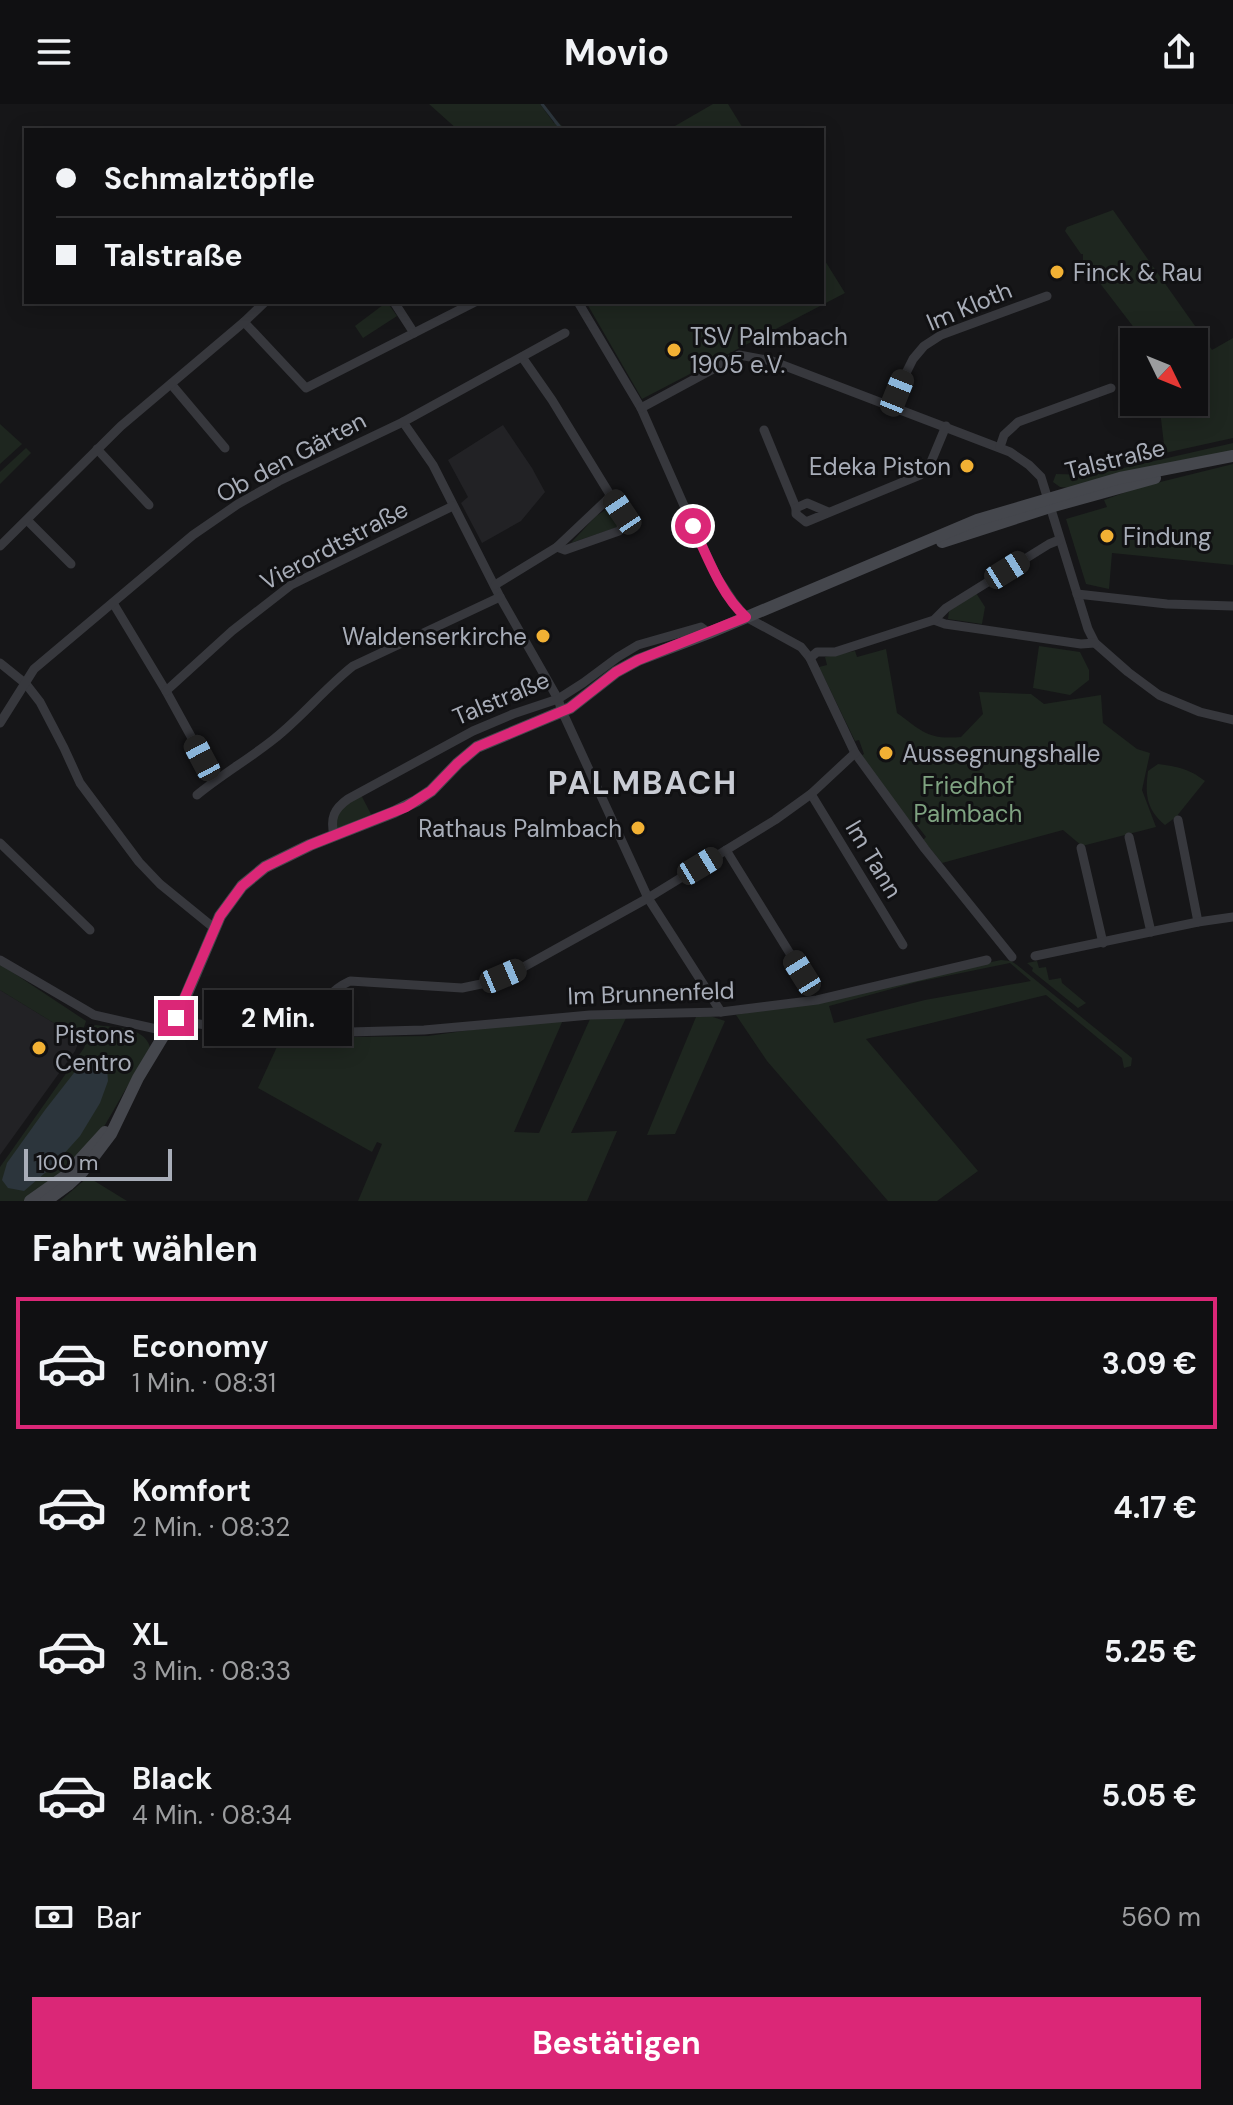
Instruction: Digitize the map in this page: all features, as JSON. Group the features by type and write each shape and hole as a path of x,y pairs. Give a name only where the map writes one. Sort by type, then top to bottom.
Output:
{"main road":[{"name":"Talstraße","path":"46,1201 83,1171 111,1134 138,1078 176,1018 227,905 250,879 272,863 406,807 431,791 477,747 560,705 584,698 627,666 651,654 709,633 951,530 1049,503 1140,473 1233,457"},
{"name":"Talstraße","path":"30,1201 64,1177 116,1121"}],"street":[{"name":"Im Kloth","path":"893,406 913,359 924,346 941,335 1047,296"},
{"path":"0,546 97,449 263,304"},
{"path":"395,304 414,333"},
{"path":"244,322 306,388 471,304"},
{"path":"579,304 641,408 717,577 739,611 801,647 810,658 855,753 925,849 1012,957"},
{"name":"Ob den Gärten","path":"0,723 34,669 193,535 279,481 403,422 565,333"},
{"path":"641,408 739,355 772,361 946,426 1019,457 1041,477 1095,643 1159,695 1200,712 1233,720"},
{"path":"522,357 625,519 619,531 565,550 557,547"},
{"path":"171,384 225,448"},
{"path":"1000,447 1004,435 1018,422 1111,388"},
{"path":"403,422 433,465 500,597 560,705 648,898 721,1012"},
{"path":"764,430 796,514 806,522 920,475 931,462 946,426"},
{"path":"97,449 149,505"},
{"path":"495,585 557,547 611,496"},
{"path":"796,508 807,503 828,512"},
{"name":"Vierordtstraße","path":"166,691 232,631 291,585 453,506"},
{"path":"27,520 71,564"},
{"path":"810,658 817,652 835,652 934,620 946,608 1059,540"},
{"path":"1077,594 1167,604 1233,606"},
{"path":"197,795 275,738 353,666 500,597"},
{"path":"113,603 215,780"},
{"path":"934,620 1081,644 1095,643"},
{"path":"0,663 26,684 40,702 80,783 133,854 160,884 214,928"},
{"name":"Talstraße","path":"334,835 333,817 338,806 348,799 473,731 513,714 560,705"},
{"name":"Im Brunnenfeld","path":"311,1033 325,999 335,988 350,981 462,988 486,983 520,969 648,898 775,820 811,794 855,753"},
{"name":"Im Tann","path":"811,794 903,945"},
{"path":"1178,820 1198,922"},
{"path":"1129,837 1151,932"},
{"path":"0,843 90,930"},
{"path":"1081,848 1103,943"},
{"path":"726,850 802,973"},
{"path":"1035,956 1233,917"},
{"path":"0,960 94,1015 166,1033"},
{"name":"Im Brunnenfeld","path":"176,1018 222,1028 311,1033 424,1030 590,1015 721,1012 817,1000 987,960"}],"shaded area":[{"path":"503,425 545,492 521,521 482,543 461,503 468,497 448,460"},
{"path":"0,990 80,1039 75,1051 0,1155"},
{"path":"93,1057 107,1068 108,1081 100,1103 80,1136 52,1167 24,1191 8,1188 2,1180 7,1163 77,1069"}],"green space":[{"path":"429,104 540,104 554,123 557,121 564,128 456,128"},
{"path":"713,104 728,104 743,128 671,128"},
{"path":"1113,210 1196,328 1134,328 1083,261 1083,254 1065,231 1067,227"},
{"name":"TSV Palmbach 1905 e.V.","path":"824,259 845,293 824,304"},
{"path":"384,304 388,304 397,316 363,338 355,326"},
{"name":"TSV Palmbach 1905 e.V.","path":"587,304 824,304 642,399"},
{"path":"1233,338 1233,438 1165,453 1161,416 1208,416 1208,344 1212,350"},
{"path":"0,424 22,444 0,464"},
{"path":"1233,443 1233,453 1069,488 1053,482 1056,474 1093,475"},
{"path":"26,448 31,453 0,484 0,472"},
{"path":"1233,464 1233,565 1112,553 1109,589 1086,584 1066,519 1107,507 1104,500 1140,487"},
{"path":"607,509 614,509 621,520 618,527 571,543 596,516"},
{"path":"976,593 985,607 982,624 948,619 949,611"},
{"path":"1039,646 1080,652 1089,670 1089,680 1070,695 1033,688"},
{"name":"Friedhof Palmbach","path":"886,649 897,713 920,729 941,737 961,737 983,714 979,692 1031,694 1044,704 1101,695 1103,723 1137,749 1150,753 1142,790 1156,827 1082,846 1063,830 942,863 923,840 926,837 916,824 912,826 861,756 864,754 859,740 855,741 819,667 827,665 825,657 855,651 857,657"},
{"path":"1158,764 1183,769 1205,781 1176,817 1165,825 1150,807 1147,794 1148,771"},
{"path":"361,795 372,816 337,829 334,822 339,809"},
{"path":"1001,960 1011,961 1132,1058 1131,1066 1124,1068 1122,1058 1046,995 866,1039 978,1171 937,1201 888,1201 767,1061 736,1015","holes":["1010,963 1031,981 925,1000 834,1023 829,1006 917,982"]},
{"path":"1037,961 1039,968 1046,967 1049,980 1061,978 1062,983 1086,1003 1078,1008 1032,971 1033,968 1027,963"},
{"path":"0,964 86,1021 80,1039 0,990"},
{"path":"710,1016 725,1021 675,1134 647,1135 696,1017"},
{"path":"626,1018 571,1133 617,1131 587,1201 358,1201 382,1144 377,1142 372,1152 258,1088 281,1038 428,1036 563,1020 514,1132 539,1133 590,1019"},
{"path":"92,1026 135,1032 147,1040 150,1047 105,1125 70,1166 26,1201 0,1201 0,1167 84,1048"},
{"path":"88,1177 127,1201 60,1201"}],"waterway":[{"path":"542,104 560,128"}],"place":[{"name":"Finck & Rau","path":"1057,272"},
{"name":"TSV Palmbach 1905 e.V.","path":"674,350"},
{"name":"Edeka Piston","path":"967,466"},
{"name":"Findung","path":"1107,536"},
{"name":"Waldenserkirche","path":"543,636"},
{"name":"Aussegnungshalle","path":"886,753"},
{"name":"Rathaus Palmbach","path":"638,828"},
{"name":"Pistons Centro","path":"39,1048"}],"district":[{"name":"PALMBACH","path":"643,783"}],"route":[{"path":"176,1018 220,916 242,886 265,867 310,845 406,807 431,791 477,747 570,708 616,672 638,660 746,617 717,577 693,526"}]}
